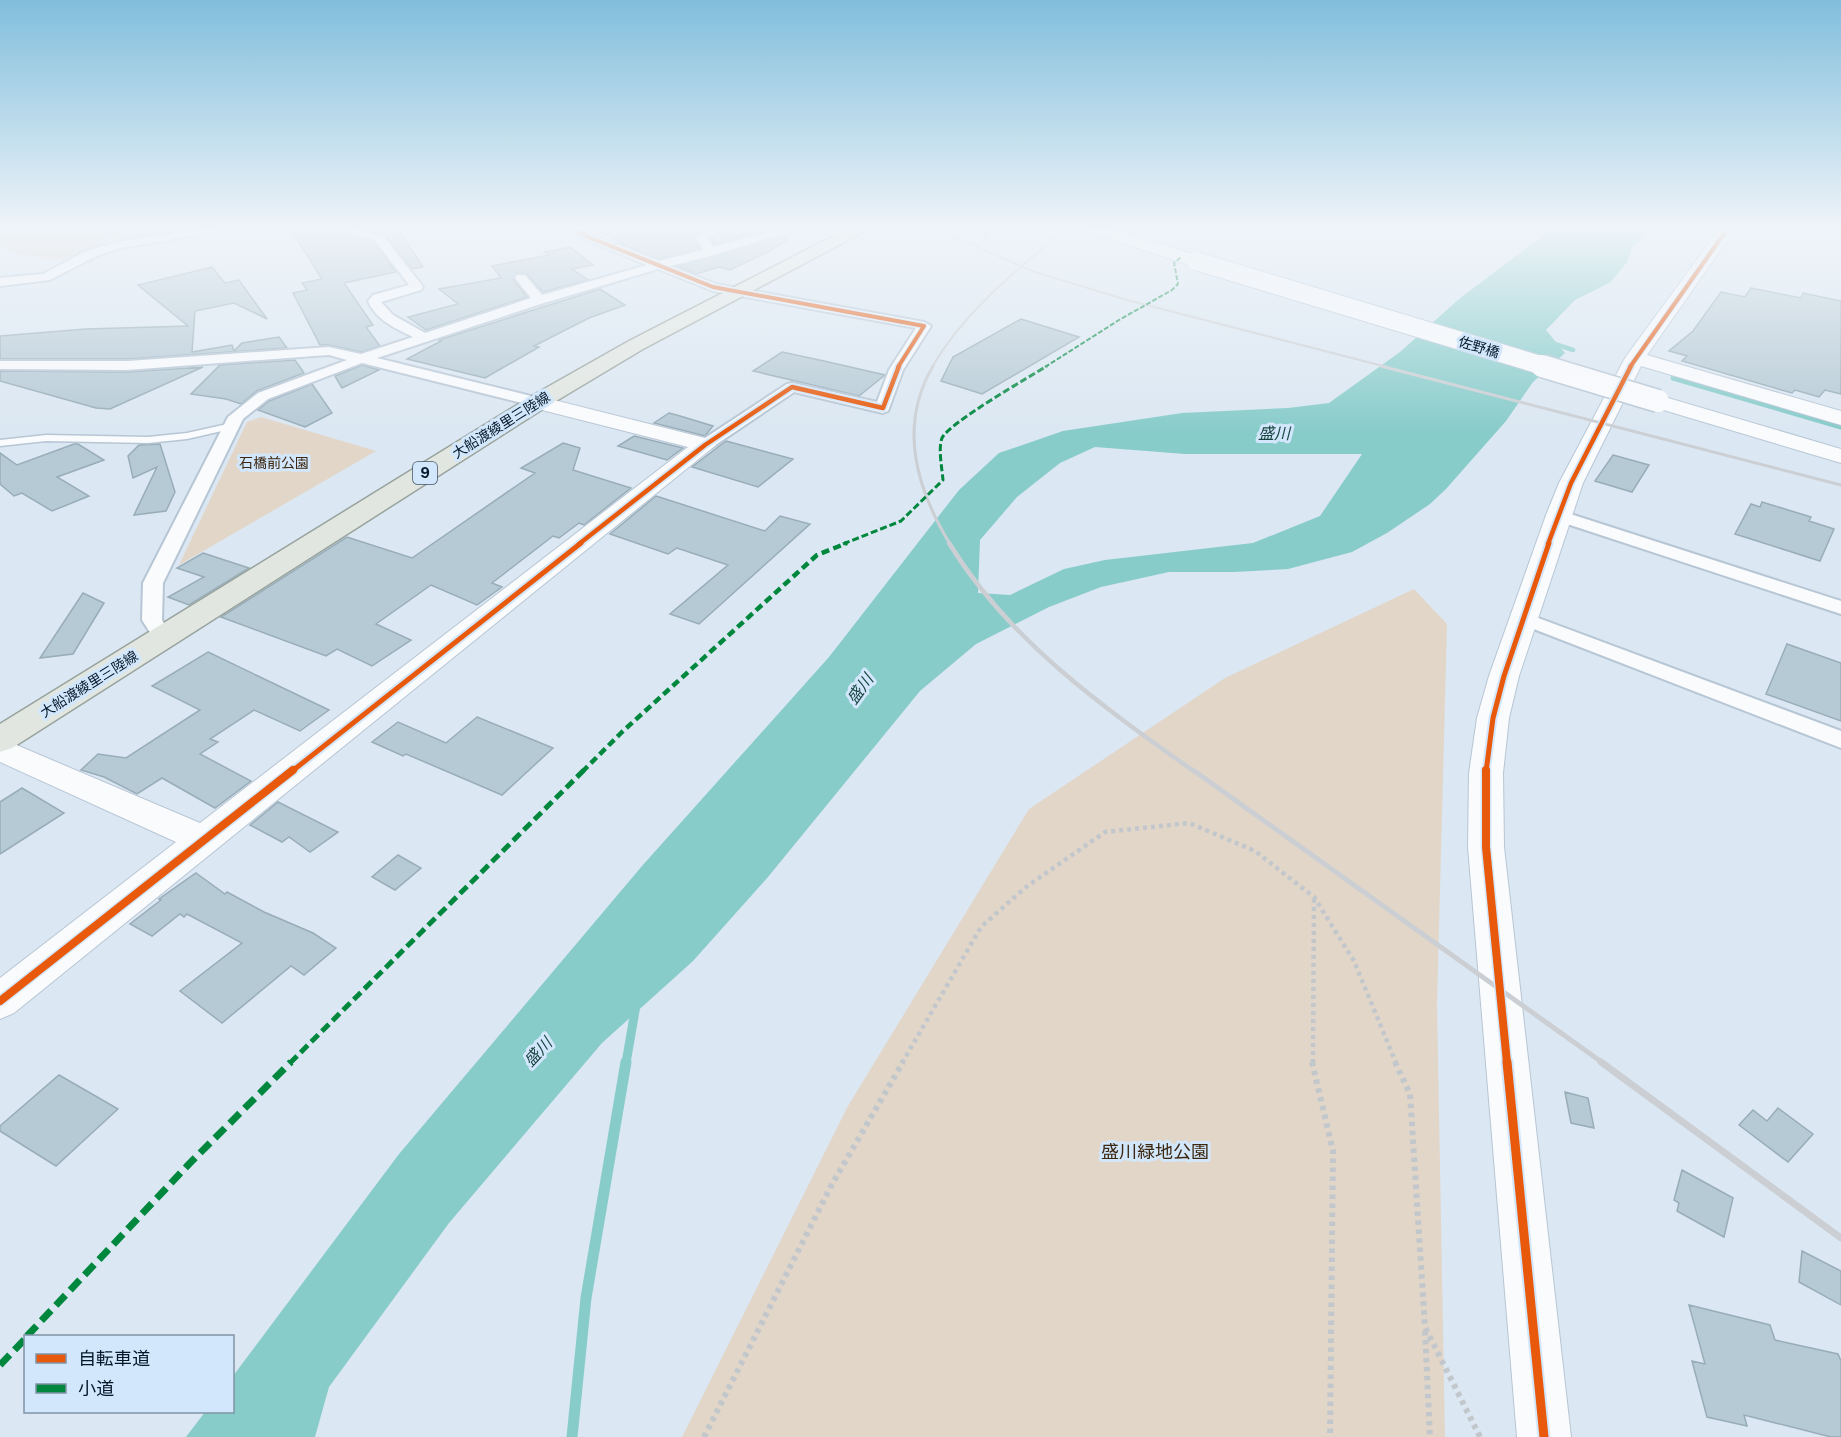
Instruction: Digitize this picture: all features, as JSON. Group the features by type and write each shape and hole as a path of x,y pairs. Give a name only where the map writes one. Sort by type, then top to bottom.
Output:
{"main road":[{"name":"大船渡綾里三陸線","path":"0,740 538,402 636,345 734,295"}],"street":[{"path":"388,295 374,301 375,306 382,313 424,338"},
{"path":"535,295 539,300"},
{"path":"163,638 152,620 153,583 236,417 263,396 361,359 556,295"},
{"path":"0,1000 705,445 792,387 883,408 896,370 924,326 757,295"},
{"name":"佐野橋","path":"1308,295 1841,456"},
{"path":"1544,1437 1486,847 1486,773 1493,718 1504,676 1525,620 1558,514 1571,483 1635,358 1680,295"},
{"path":"0,365 50,367 163,364 304,351 339,353 705,445"},
{"path":"1635,358 1841,418"},
{"path":"1558,514 1841,608"},
{"path":"1525,620 1841,740"},
{"path":"0,749 204,840"}],"lane":[{"path":"0,443 46,438 148,440 187,436 232,426"}],"path":[{"path":"704,1437 831,1186 981,927 1026,887 1105,832 1189,823 1255,851 1314,897 1354,961 1410,1094 1430,1437"},
{"path":"1314,897 1312,1061 1333,1151 1330,1437"},
{"path":"1425,1327 1479,1437"}],"green space":[{"name":"石橋前公園","path":"261,417 376,451 179,565 247,422"},
{"name":"盛川緑地公園","path":"1414,589 1447,624 1437,1005 1445,1437 682,1437 848,1106 1029,809 1225,678"}],"water":[{"name":"盛川","path":"1464,295 1585,295 1575,300 1546,330 1565,353 1533,382 1506,421 1446,489 1430,504 1387,533 1352,552 1288,569 1169,572 1101,587 1049,607 976,644 920,691 768,877 693,961 602,1043 449,1223 329,1387 315,1437 186,1437 204,1413 234,1413 234,1375 399,1154 642,866 829,657 959,490 999,453 1063,431 1182,413 1288,408 1329,403 1400,352","holes":["1095,447 1185,454 1362,454 1320,516 1253,543 1105,560 1064,569 1010,595 978,593 980,540 1017,497 1060,463"]}],"building":[{"path":"150,295 250,295 267,319 234,303 195,311 192,352 232,345 234,351 242,343 279,337 287,348 128,359 0,359 0,336 86,329 188,326"},
{"path":"294,295 352,295 373,325 366,327 380,346 361,352 320,345"},
{"path":"447,295 525,295 527,297 426,330 408,317 458,304"},
{"path":"581,295 609,295 625,305 589,318 534,346 539,347 485,378 407,359 441,341 439,340"},
{"path":"1719,295 1745,297 1746,295 1786,295 1801,298 1802,295 1813,295 1841,301 1841,394 1825,390 1819,397 1795,390 1792,393 1682,361 1687,356 1669,351 1693,331"},
{"path":"1021,319 1079,337 982,394 941,381 953,357"},
{"path":"782,352 885,375 859,396 753,371"},
{"path":"295,360 304,373 257,391 241,404 226,399 191,394 220,365"},
{"path":"362,365 379,370 342,388 335,376"},
{"path":"203,367 110,409 96,408 0,381 0,371 128,372"},
{"path":"312,384 332,413 305,427 258,410 269,401"},
{"path":"669,413 713,426 705,436 654,423"},
{"path":"634,436 683,448 667,460 618,446"},
{"path":"726,441 793,459 758,487 692,467"},
{"path":"563,443 580,448 573,470 631,488 584,525 579,523 559,538 553,536 492,583 502,587 477,605 431,585 376,624 411,640 372,666 337,649 326,656 221,617 347,537 412,558 535,473 521,468"},
{"path":"78,444 104,460 57,477 89,496 52,511 22,493 14,496 0,484 0,453 17,465"},
{"path":"160,444 175,492 166,511 134,515 157,467 133,478 128,456 139,445"},
{"path":"1613,455 1649,465 1632,492 1595,481"},
{"path":"656,496 765,531 780,516 810,524 699,624 670,614 728,565 677,548 668,554 610,534"},
{"path":"1762,502 1811,517 1809,521 1834,529 1820,561 1735,534 1751,504 1760,507"},
{"path":"203,553 249,568 189,605 168,597 204,577 177,568"},
{"path":"83,593 104,603 73,654 40,658"},
{"path":"1787,644 1841,663 1841,721 1766,694"},
{"path":"208,652 329,710 300,731 254,710 210,739 218,742 200,754 251,781 215,808 162,778 137,794 104,777 81,770 98,754 126,758 200,710 152,686"},
{"path":"477,717 553,748 502,795 372,742 398,722 446,743"},
{"path":"22,788 64,813 0,854 0,802"},
{"path":"278,802 338,832 310,852 289,837 282,842 250,825"},
{"path":"398,855 421,868 395,890 372,877"},
{"path":"196,873 225,894 227,892 264,912 313,933 336,948 304,975 291,966 222,1023 180,991 242,943 187,914 184,917 180,914 152,936 130,924 161,900 159,899"},
{"path":"59,1075 118,1109 56,1166 0,1131 0,1126"},
{"path":"1565,1092 1588,1098 1594,1128 1571,1123"},
{"path":"1778,1108 1813,1134 1788,1162 1739,1125 1753,1110 1767,1121"},
{"path":"1682,1170 1733,1198 1724,1237 1677,1211 1679,1203 1674,1200"},
{"path":"1802,1251 1841,1271 1841,1305 1799,1282"},
{"path":"1689,1305 1770,1325 1775,1340 1838,1354 1841,1361 1841,1437 1831,1437 1744,1415 1747,1426 1707,1417 1692,1361 1705,1364"}],"waterway":[{"path":"1549,342 1573,350"},
{"path":"1673,378 1841,427"},
{"path":"626,1063 636,1005"},
{"path":"572,1437 586,1298 626,1062"}],"railway":[{"path":"932,367 960,327 990,295"},
{"path":"1111,295 1387,367"},
{"path":"933,366 922,389 916,411 914,434 916,456 920,479 928,501 950,544"},
{"path":"1381,366 1841,485"},
{"path":"949,543 1000,611 1060,670 1126,723 1195,772"},
{"path":"1193,770 1603,1063"},
{"path":"1601,1062 1841,1238"}],"marked path":[{"path":"28,1335 189,1164 622,732 817,555 901,521 943,480 941,442 943,435 959,422 1119,320 1163,295"},
{"path":"0,1365 24,1340"}],"cycle path":[{"path":"0,1001 705,445 792,387 883,408 896,370 924,326 757,295"},
{"path":"1544,1437 1486,847 1486,773 1493,718 1504,676 1558,515 1571,483 1635,358 1680,295"}]}
